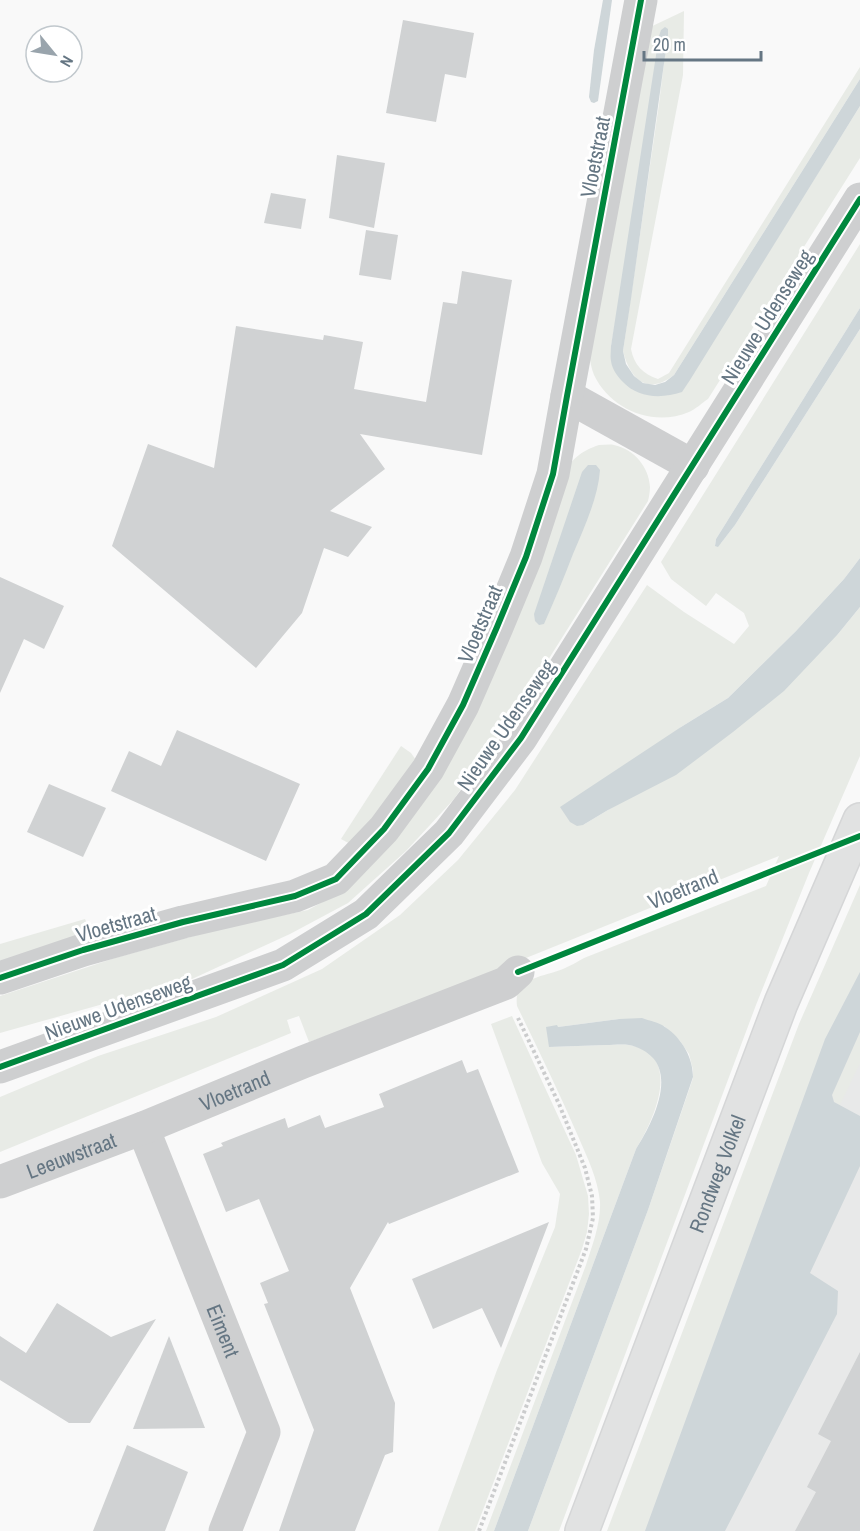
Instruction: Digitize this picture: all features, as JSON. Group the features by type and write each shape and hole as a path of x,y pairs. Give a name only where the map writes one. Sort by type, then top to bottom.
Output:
{"main road":[{"name":"Rondweg Volkel","path":"582,1531 781,1003 860,820"}],"street":[{"name":"Vloetstraat","path":"0,978 83,950 183,922 295,896 336,879 384,829 428,769 463,705 497,627 526,557 553,474 641,0"},
{"name":"Nieuwe Udenseweg","path":"0,1067 283,965 366,914 449,833 521,738 860,199"},
{"path":"567,396 693,466"},
{"name":"Vloetrand","path":"143,1128 512,978"},
{"name":"Leeuwstraat","path":"0,1182 143,1128"},
{"name":"Eiment","path":"143,1128 264,1432 225,1531"}],"path":[{"path":"479,1531 586,1249 593,1218 592,1196 585,1168 559,1104 513,1008 512,978"}],"shaded area":[{"path":"603,0 612,0 598,101 594,103 589,97"},
{"path":"684,11 683,75 631,349 634,360 640,368 658,379 669,373 860,67 860,79 674,375 656,384 648,384 641,381 630,370 623,351 668,30 611,346 627,386 677,393 682,391 860,106 860,158 708,399 689,412 661,417 634,412 611,398 594,375 589,352 644,30"},
{"path":"665,27 668,29 668,35 623,351 626,364 634,376 643,383 655,385 665,382 674,375 860,79 860,106 682,392 666,396 650,396 636,391 621,380 612,364 611,346 659,36"},
{"path":"860,244 860,308 716,539 715,545 721,543 735,525 860,329 860,558 844,579 796,631 728,698 681,727 583,825 608,810 838,634 860,607 860,756 809,873 756,1005 559,1531 528,1531 648,1210 693,1078 689,1054 680,1041 664,1026 619,1019 558,1027 550,1047 629,1045 646,1051 656,1061 660,1074 660,1090 650,1122 636,1149 494,1531 486,1531 586,1265 596,1234 600,1210 597,1185 588,1160 517,1006 520,989 531,980 766,886 779,856 387,1014 309,1042 299,1016 287,1020 291,1033 0,1152 0,1097 98,1056 216,1017 322,969 400,915 458,860 515,790 647,585 734,644 749,626 744,613 716,593 706,606 671,579 661,562"},
{"path":"860,308 860,329 735,525 718,547 715,546 716,539"},
{"path":"599,445 621,447 639,460 649,480 648,501 521,703 454,799 406,851 348,903 290,934 192,979 0,1033 0,996 115,958 226,927 308,910 337,894 372,865 412,814 565,471 579,455"},
{"path":"588,465 596,465 600,470 593,502 544,624 539,625 535,621 534,614 582,472"},
{"path":"860,558 860,607 838,634 784,691 676,775 583,825 577,826 570,822 560,807 728,698 796,631 844,579"},
{"path":"401,746 411,753 418,763 354,846 341,839"},
{"path":"860,885 860,972 825,1039 645,1531 607,1531 799,1024"},
{"path":"85,919 91,933 0,964 0,944"},
{"path":"860,934 860,1531 624,1531"},
{"path":"860,972 860,1032 832,1095 834,1102 860,1116 860,1166 810,1273 838,1291 837,1314 725,1531 645,1531 825,1039"},
{"path":"512,1016 576,1155 588,1196 587,1232 475,1531 438,1531 497,1370 555,1227 560,1194 542,1163 491,1024"},
{"path":"642,1018 663,1025 677,1037 689,1056 693,1077 648,1210 528,1531 494,1531 636,1149 648,1129 661,1092 659,1068 648,1053 633,1046 623,1045 549,1047 546,1027"},
{"path":"860,1032 860,1063 840,1105 834,1102 832,1095"}],"building":[{"path":"403,20 474,33 466,78 445,74 436,122 386,113"},
{"path":"337,155 385,163 374,228 329,218"},
{"path":"271,193 306,199 301,229 264,223"},
{"path":"366,230 398,235 391,280 359,275"},
{"path":"462,271 512,280 482,455 360,434 385,469 330,511 372,527 348,557 324,548 302,613 256,668 112,546 148,444 214,468 236,326 323,340 324,335 363,342 354,389 426,402 443,302 457,304"},
{"path":"0,577 64,606 44,649 24,639 0,693"},
{"path":"177,730 300,784 266,861 111,791 129,751 161,766"},
{"path":"49,784 106,808 83,857 27,832"},
{"path":"462,1060 467,1073 478,1069 519,1172 389,1224 388,1222 350,1288 395,1403 393,1452 385,1455 355,1531 279,1531 314,1430 264,1304 268,1303 260,1283 289,1271 259,1199 226,1212 203,1154 223,1146 221,1143 285,1118 288,1128 320,1115 325,1128 384,1107 379,1094"},
{"path":"549,1222 501,1348 482,1308 433,1329 412,1279"},
{"path":"57,1303 111,1337 156,1319 90,1423 69,1423 0,1380 0,1336 26,1353"},
{"path":"169,1336 205,1428 133,1429"},
{"path":"860,1352 860,1531 795,1531 816,1492 807,1487 831,1441 818,1434"},
{"path":"127,1445 188,1472 165,1531 93,1531"}],"cycle path":[{"path":"0,978 83,950 183,922 295,896 336,879 384,829 428,769 463,705 497,627 526,557 553,474 641,0"},
{"path":"0,1067 283,965 366,914 449,833 521,738 860,199"},
{"path":"518,972 860,836"}]}
